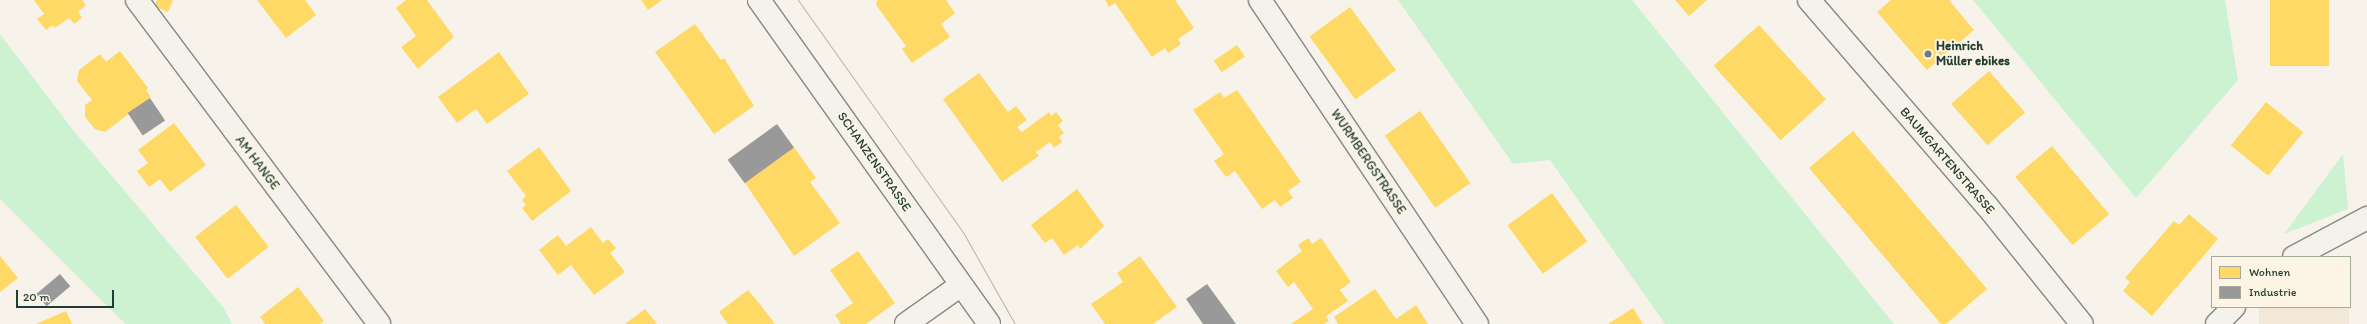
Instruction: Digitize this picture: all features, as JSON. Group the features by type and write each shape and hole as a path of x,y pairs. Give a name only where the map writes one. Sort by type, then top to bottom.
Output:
{"street":[{"name":"AM HANGE","path":"137,0 380,324"},
{"name":"SCHANZENSTRASSE","path":"759,0 989,324"},
{"name":"WURMBERGSTRASSE","path":"1260,0 1477,324"},
{"name":"BAUMGARTENSTRASSE","path":"1809,0 1987,206 2082,324"},
{"path":"2296,256 2367,218"},
{"path":"906,324 962,285"},
{"path":"2217,324 2233,308"}],"shaded area":[{"path":"2259,308 2349,308 2349,324 2259,324"}],"green space":[{"path":"1398,0 1632,0 1894,324 1665,324 1550,160 1513,164"},
{"path":"1973,0 2225,0 2238,80 2136,198"},
{"path":"0,34 73,130 223,307 232,324 125,324 0,199"},
{"path":"2343,154 2348,209 2284,234"}],"building: Wohnen":[{"path":"34,0 82,0 86,5 78,12 82,18 74,24 69,18 55,28 53,25 46,30 37,19 44,14"},
{"path":"157,0 173,0 168,12 154,6"},
{"path":"257,0 305,0 316,15 286,38"},
{"path":"406,0 427,0 454,37 418,69 401,47 416,36 396,8"},
{"path":"641,0 662,0 648,10"},
{"path":"877,0 946,0 955,13 941,24 950,37 912,63 902,49 906,46 876,5"},
{"path":"1105,0 1175,0 1194,28 1178,39 1181,44 1168,53 1165,48 1152,57 1115,3 1109,7"},
{"path":"1675,0 1707,0 1689,16"},
{"path":"1891,0 1949,0 1974,30 1927,70 1877,12"},
{"path":"2270,0 2329,0 2329,66 2270,66"},
{"path":"1350,7 1396,70 1355,99 1310,36"},
{"path":"695,24 721,60 724,58 754,106 714,134 655,52"},
{"path":"1759,25 1826,99 1781,140 1714,66"},
{"path":"1237,45 1245,57 1222,72 1214,61"},
{"path":"120,51 148,88 146,90 151,97 105,132 95,129 85,117 85,105 92,100 77,81 79,70 100,54 106,62"},
{"path":"499,52 529,94 487,124 476,109 457,123 438,97"},
{"path":"1989,71 2025,113 1987,145 1951,104"},
{"path":"979,73 1008,112 1016,106 1027,120 1017,127 1022,132 1049,112 1051,116 1056,112 1063,121 1058,125 1064,133 1059,137 1062,142 1054,148 1050,142 1036,152 1039,156 1002,182 943,99"},
{"path":"1237,90 1301,182 1288,191 1293,198 1280,207 1275,200 1262,209 1235,171 1226,177 1214,161 1224,154 1193,110 1220,92 1224,98"},
{"path":"2266,102 2303,132 2268,176 2231,146"},
{"path":"1420,111 1470,183 1435,208 1385,136"},
{"path":"174,123 206,165 170,192 160,179 149,187 137,171 148,163 138,150"},
{"path":"1853,131 1987,289 1946,324 1941,324 1809,168"},
{"path":"2052,146 2109,214 2072,245 2015,177"},
{"path":"539,147 571,191 532,221 522,208 526,205 522,200 526,196 507,171"},
{"path":"794,147 816,178 810,182 840,223 794,256 745,183"},
{"path":"1077,189 1104,226 1080,249 1078,245 1064,255 1052,238 1045,243 1031,225"},
{"path":"1552,193 1587,242 1543,274 1508,225"},
{"path":"236,205 269,247 228,279 195,237"},
{"path":"2189,214 2218,239 2152,316 2123,291 2130,282 2125,278 2174,221 2179,225"},
{"path":"591,227 603,243 608,239 616,248 610,253 625,272 594,295 571,265 558,275 539,250 558,235 566,246"},
{"path":"1308,238 1312,244 1321,238 1351,282 1340,290 1348,301 1326,316 1329,321 1324,324 1291,324 1313,309 1294,282 1288,287 1276,271 1302,251 1298,245"},
{"path":"858,251 895,303 866,324 841,324 835,315 853,303 830,270"},
{"path":"0,256 18,278 0,292"},
{"path":"1140,256 1177,307 1153,324 1105,324 1091,304 1123,282 1117,273"},
{"path":"298,287 324,321 320,324 265,324 260,317"},
{"path":"1375,289 1396,319 1416,305 1428,324 1338,324 1334,317"},
{"path":"748,290 775,324 728,324 719,312"},
{"path":"1633,308 1643,324 1608,324"},
{"path":"645,309 657,324 625,324"},
{"path":"66,311 72,324 36,324"}],"building: Industrie":[{"path":"150,98 165,120 143,135 128,113"},
{"path":"777,124 794,147 745,183 728,160"},
{"path":"60,274 70,286 47,306 36,294"},
{"path":"1207,284 1236,324 1203,324 1186,299"}],"tram line":[{"path":"798,0 964,234 1015,324"}],"place":[{"name":"Heinrich Müller ebikes","path":"1928,54"}]}
